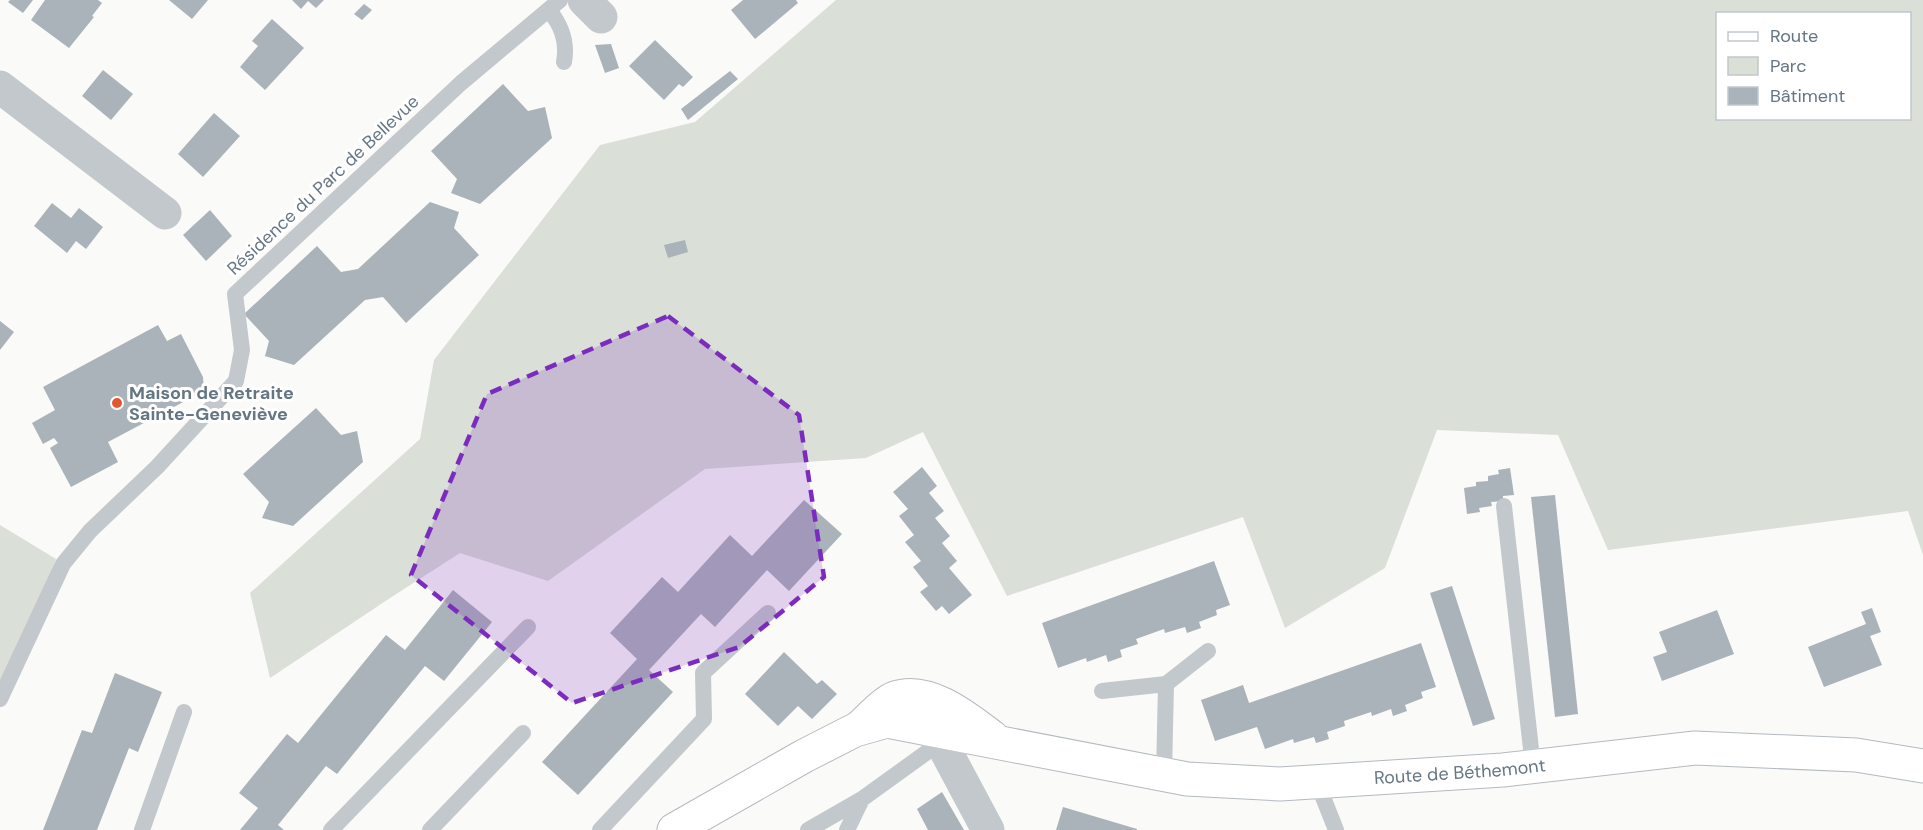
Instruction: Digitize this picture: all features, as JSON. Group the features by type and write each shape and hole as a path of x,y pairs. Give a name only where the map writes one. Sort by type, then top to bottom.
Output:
{"street":[{"path":"0,87 165,213"},
{"path":"674,830 855,730 893,698 910,696 945,724 988,830"},
{"name":"Route de Béthemont","path":"945,724 998,741 1187,779 1280,784 1533,767 1695,748 1856,755 1923,766"}],"lane":[{"path":"554,5 567,49 564,62"},
{"name":"Résidence du Parc de Bellevue","path":"0,699 63,564 90,531 157,466 236,381 242,350 235,294 461,83 554,5"},
{"path":"1504,506 1533,767"},
{"path":"600,830 704,719 703,673 768,613"},
{"path":"331,830 528,627"},
{"path":"1102,691 1167,684 1208,651"},
{"path":"1164,774 1167,684"},
{"path":"142,830 184,712"},
{"path":"808,830 862,799 945,724"},
{"path":"430,830 523,733"},
{"path":"1317,782 1336,830"},
{"path":"847,830 862,799"}],"highlighted area":[{"path":"668,316 799,415 824,577 739,647 572,703 411,575 487,394"}],"green space":[{"path":"836,0 1923,0 1923,555 1908,511 1608,550 1558,435 1437,430 1385,568 1285,628 1243,517 1007,596 923,432 866,458 705,469 548,581 460,553 270,678 250,593 420,439 434,360 600,145 695,122"},
{"path":"0,525 56,559 0,699"}],"building":[{"path":"10,0 33,0 23,13 8,2"},
{"path":"45,0 98,0 102,3 92,16 94,17 69,48 31,20"},
{"path":"169,0 208,0 192,19"},
{"path":"292,0 324,0 316,8 308,1 301,9"},
{"path":"743,0 796,0 798,3 755,39 731,10"},
{"path":"364,4 372,10 362,20 354,14"},
{"path":"272,19 304,48 265,90 240,67 258,46 252,41"},
{"path":"655,40 693,77 683,87 679,84 664,100 629,66"},
{"path":"611,44 619,68 605,73 595,45"},
{"path":"103,70 133,94 111,120 82,96"},
{"path":"730,71 738,79 688,120 681,109"},
{"path":"503,84 528,111 545,107 552,138 480,204 451,193 457,179 431,151"},
{"path":"214,113 240,136 203,177 178,154"},
{"path":"430,202 459,212 454,228 479,255 406,323 383,297 365,300 294,365 265,356 269,341 244,314 317,246 341,272 358,269"},
{"path":"52,203 71,218 79,208 103,227 86,249 76,241 67,253 34,226"},
{"path":"210,210 232,236 206,261 183,235"},
{"path":"685,240 688,252 668,258 664,245"},
{"path":"0,321 14,332 0,350"},
{"name":"Maison de Retraite Sainte-Geneviève","path":"158,325 167,341 181,334 203,377 204,391 108,442 118,462 71,487 50,448 58,443 54,438 43,444 32,423 55,410 43,387"},
{"path":"316,408 341,435 357,431 363,462 293,526 262,518 269,502 243,474"},
{"path":"922,467 937,486 929,493 944,511 935,518 950,536 942,543 957,561 949,568 972,595 949,614 942,606 936,611 920,592 928,586 913,567 921,561 905,542 914,535 899,516 908,509 893,492"},
{"path":"1510,468 1514,495 1503,496 1503,501 1491,502 1492,506 1479,508 1480,512 1467,514 1464,488 1476,486 1476,482 1488,481 1488,476 1499,474 1498,470"},
{"path":"1555,495 1578,714 1555,717 1531,497"},
{"path":"804,500 842,534 789,591 767,570 715,627 701,614 649,670 673,692 578,795 542,762 637,659 610,633 662,577 678,592 730,535 752,556"},
{"path":"1214,561 1230,605 1216,610 1217,615 1199,622 1201,628 1187,633 1185,627 1165,633 1164,629 1136,639 1138,644 1120,650 1122,657 1108,662 1106,655 1087,662 1086,658 1058,668 1042,623"},
{"path":"1452,586 1495,719 1473,726 1430,593"},
{"path":"453,590 492,622 444,681 425,666 337,774 326,766 278,825 284,830 240,830 258,808 239,793 287,734 298,743 386,635 405,650"},
{"path":"1872,608 1881,632 1870,636 1882,665 1824,687 1808,647 1866,624 1861,612"},
{"path":"1717,610 1734,654 1662,681 1653,657 1667,652 1659,632"},
{"path":"1421,643 1436,687 1421,692 1423,698 1405,705 1407,711 1393,716 1391,709 1372,716 1371,712 1344,721 1345,726 1327,732 1329,739 1316,743 1314,737 1294,743 1293,739 1265,749 1257,727 1215,741 1201,700 1243,685 1249,703"},
{"path":"784,652 817,684 822,680 837,694 812,719 798,706 778,726 745,694"},
{"path":"115,673 162,692 138,752 129,748 97,830 43,830 82,730 92,733"},
{"path":"942,792 964,830 928,830 917,809"},
{"path":"1063,807 1137,829 1137,830 1056,830"}],"place":[{"name":"Maison de Retraite Sainte-Geneviève","path":"117,403"}]}
